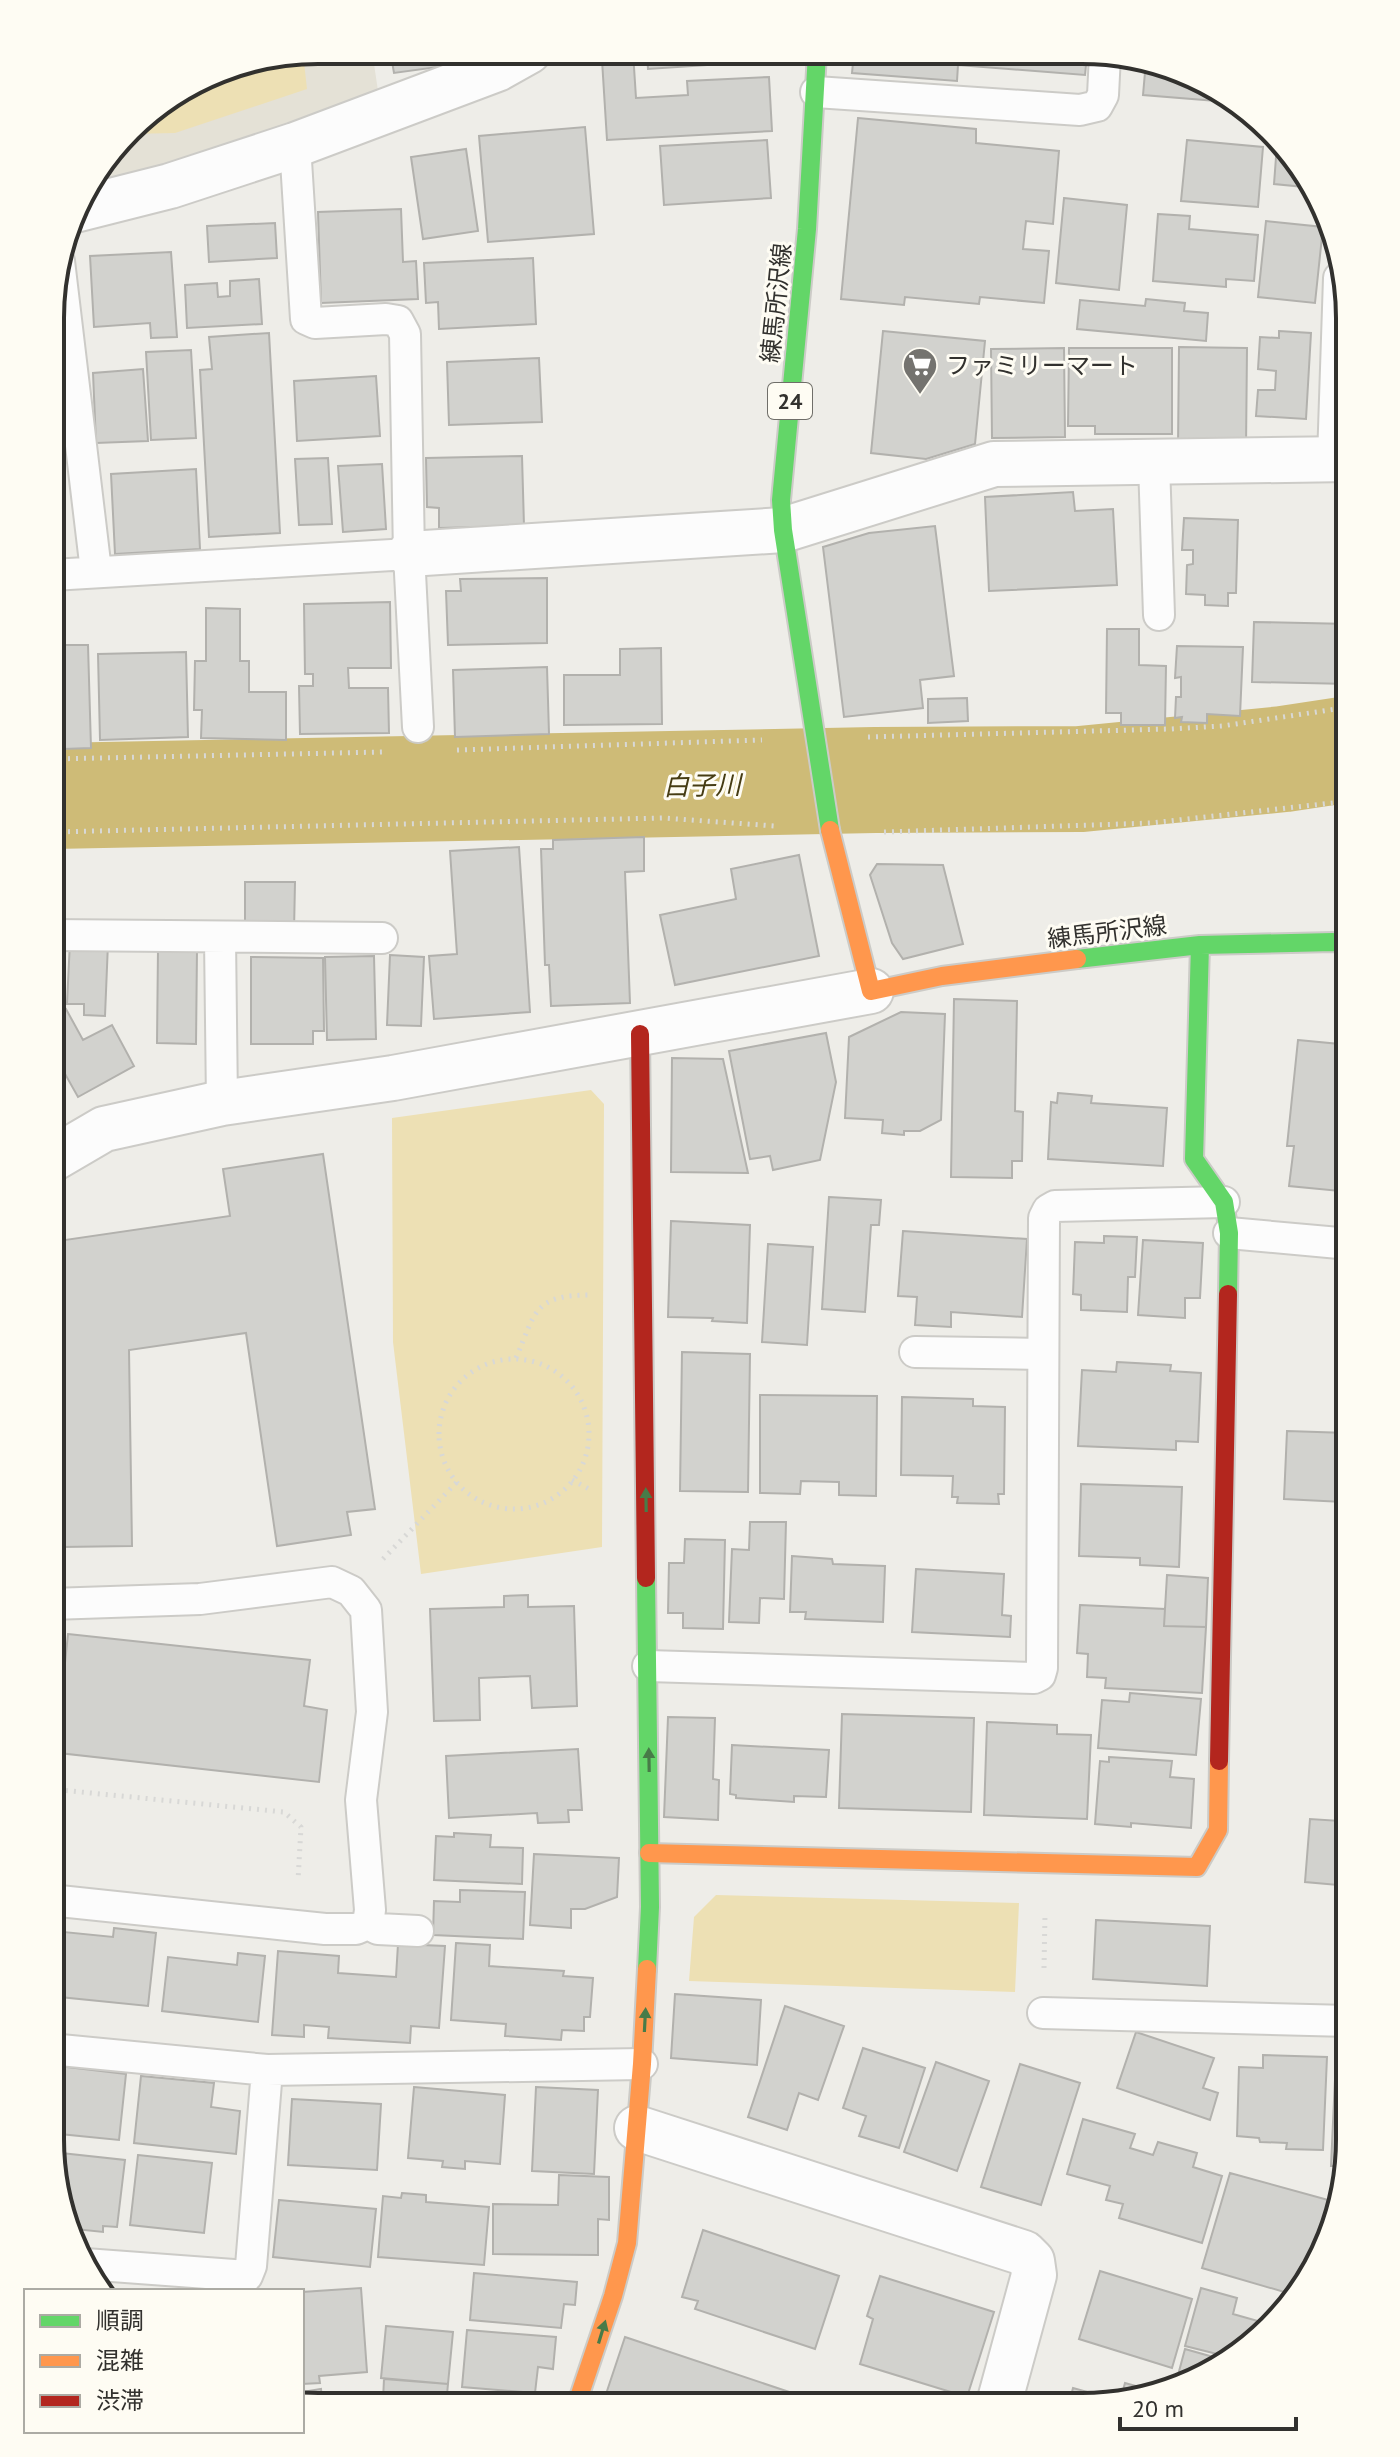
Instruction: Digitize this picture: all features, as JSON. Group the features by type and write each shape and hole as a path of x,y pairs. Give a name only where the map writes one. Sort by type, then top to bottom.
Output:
{"street":[{"path":"90,206 170,186 295,145 506,64"},
{"name":"練馬所沢線","path":"814,743 781,500 807,229 817,64"},
{"path":"409,554 783,530 994,464 1336,459"},
{"name":"24","path":"814,743 829,827 871,991"},
{"name":"練馬所沢線","path":"871,991 942,976 1200,945 1336,942"},
{"path":"649,1853 1197,1867 1218,1830 1229,1233 1224,1202 1194,1159 1200,945"},
{"path":"64,1152 104,1129 222,1103 393,1078 871,991"},
{"path":"580,2393 627,2243 642,2064 650,1907 640,1034"},
{"path":"637,2128 1024,2253 1032,2261 1034,2275 1002,2393"}],"lane":[{"path":"816,92 1080,110 1097,106 1103,95 1104,65"},
{"path":"295,145 306,319 315,323 386,319 398,321 405,334 409,554 418,727"},
{"path":"65,308 96,571"},
{"path":"1154,463 1159,615"},
{"path":"64,574 409,554"},
{"path":"64,935 382,938"},
{"path":"220,938 222,1103"},
{"path":"648,1666 1034,1678 1040,1675 1044,1218 1048,1210 1055,1206 1224,1202"},
{"path":"1229,1233 1335,1243"},
{"path":"915,1352 1042,1354"},
{"path":"64,1604 200,1599 332,1582 351,1591 366,1610 372,1712 361,1800 370,1910 368,1924"},
{"path":"64,1901 294,1926 356,1929 368,1924 378,1929 418,1931"},
{"path":"1043,2013 1335,2021"},
{"path":"64,2050 267,2070 642,2064"},
{"path":"97,2265 247,2276 251,2266 267,2070"}],"path":[{"path":"451,750 814,743 1170,729 1222,726 1336,709"},
{"path":"64,759 389,751"},
{"path":"64,832 663,818 829,827 1151,823 1336,803"},
{"path":"516,1358 534,1315 542,1304 554,1298 643,1295"},
{"path":"516,1358 544,1364 565,1378 580,1397 588,1420 589,1444 582,1468 568,1487 548,1500 526,1508 502,1507 479,1500 457,1482 443,1457 439,1428 446,1401 463,1378 488,1363 516,1358"},
{"path":"351,1591 457,1482"},
{"path":"64,1790 284,1812 301,1827 294,1926"},
{"path":"1043,2013 1046,1863"}],"shaded area":[{"path":"374,64 379,98 99,189 127,151 151,127 191,98 221,83 285,66"},
{"path":"304,65 307,89 175,133 144,134 177,107 221,83 269,69"},
{"path":"591,1090 604,1104 602,1547 421,1574 393,1342 392,1118"},
{"path":"716,1895 1019,1903 1015,1992 689,1981 694,1917"}],"building":[{"path":"392,64 437,64 438,67 394,73"},
{"path":"602,64 634,64 636,98 688,95 687,81 769,77 772,131 607,140"},
{"path":"648,64 722,64 648,69"},
{"path":"853,64 1086,64 1085,75 958,65 957,81 852,73"},
{"path":"1145,73 1194,90 1212,101 1143,95"},
{"path":"858,118 976,129 976,143 1059,151 1053,224 1026,221 1023,249 1049,251 1044,303 980,297 979,304 905,297 904,305 841,299"},
{"path":"585,127 594,234 488,242 479,136"},
{"path":"767,140 771,198 664,205 660,146"},
{"path":"1187,140 1263,147 1258,207 1181,201"},
{"path":"466,149 478,231 423,239 411,157"},
{"path":"1276,155 1298,186 1274,184"},
{"path":"1064,198 1127,205 1119,290 1056,283"},
{"path":"401,209 403,262 416,261 418,299 321,303 318,212"},
{"path":"1158,214 1190,216 1189,229 1258,235 1254,281 1226,279 1226,287 1153,281"},
{"path":"1266,221 1318,226 1322,237 1315,303 1258,297"},
{"path":"275,223 277,258 209,262 207,226"},
{"path":"171,252 177,337 151,338 150,323 94,327 90,256"},
{"path":"533,258 536,324 439,329 438,302 426,303 424,263"},
{"path":"259,279 262,324 187,328 185,285 217,283 218,297 230,296 230,281"},
{"path":"1146,299 1185,303 1184,311 1208,313 1206,341 1077,329 1080,300 1145,306"},
{"path":"883,331 985,341 975,444 926,459 871,453"},
{"path":"1279,331 1311,333 1306,419 1256,416 1258,390 1275,390 1276,371 1258,369 1260,337 1279,338"},
{"path":"269,333 280,533 209,537 200,370 212,369 209,337"},
{"path":"1179,347 1247,348 1246,448 1178,448"},
{"path":"1064,348 1065,437 992,438 991,349"},
{"path":"1069,348 1172,348 1172,434 1095,434 1095,426 1068,426"},
{"path":"191,350 196,438 151,440 146,352"},
{"path":"539,358 542,422 449,425 447,362"},
{"path":"143,369 148,441 96,443 93,373"},
{"path":"376,376 380,436 297,441 294,381"},
{"path":"522,456 524,526 439,528 439,508 427,507 426,458"},
{"path":"328,458 332,524 299,525 295,459"},
{"path":"382,464 386,529 343,532 338,466"},
{"path":"196,469 200,549 115,554 111,474"},
{"path":"1073,492 1075,511 1113,509 1117,585 989,591 985,497"},
{"path":"1184,518 1238,520 1236,593 1228,593 1228,606 1205,605 1205,595 1186,594 1187,565 1193,564 1193,550 1182,550"},
{"path":"935,526 954,676 920,680 923,708 844,717 823,547 869,533"},
{"path":"547,578 547,643 448,645 446,591 461,591 460,579"},
{"path":"390,602 391,668 348,668 349,688 388,688 389,733 300,734 299,686 313,686 313,674 305,674 304,604"},
{"path":"206,608 240,609 240,661 249,661 249,692 286,692 286,740 201,738 202,710 194,710 195,661 206,661"},
{"path":"1254,622 1336,624 1336,684 1252,682"},
{"path":"1107,629 1139,629 1139,665 1166,666 1165,725 1121,725 1121,713 1106,713"},
{"path":"64,645 88,645 91,748 64,749"},
{"path":"1177,646 1243,647 1240,716 1207,714 1207,723 1181,722 1182,717 1175,718 1176,697 1181,697 1181,677 1175,678"},
{"path":"661,648 662,724 564,725 564,675 620,675 620,649"},
{"path":"186,652 188,737 100,740 98,654"},
{"path":"547,667 549,734 455,737 453,670"},
{"path":"967,698 968,721 928,723 928,699"},
{"path":"644,837 644,871 625,872 630,1003 551,1006 549,965 545,965 541,849 553,849 553,840"},
{"path":"519,847 530,1012 434,1019 429,956 457,954 450,851"},
{"path":"799,855 819,956 675,985 660,915 736,899 731,869"},
{"path":"877,864 943,865 963,944 903,959 892,943 870,875"},
{"path":"245,882 295,882 294,931 245,931"},
{"path":"70,941 108,943 105,1016 84,1015 84,1004 67,1004"},
{"path":"158,949 197,949 196,1044 157,1043"},
{"path":"390,955 424,957 421,1026 387,1025"},
{"path":"374,956 376,1039 327,1040 325,957"},
{"path":"251,957 323,958 324,1031 313,1031 313,1044 251,1044"},
{"path":"954,999 1017,1001 1015,1111 1023,1112 1022,1161 1012,1161 1012,1178 951,1177"},
{"path":"64,1010 83,1040 112,1025 134,1066 78,1097 64,1072"},
{"path":"901,1012 945,1014 941,1120 920,1131 904,1131 904,1135 882,1133 883,1120 845,1118 849,1037"},
{"path":"826,1033 836,1082 820,1160 773,1170 770,1156 750,1159 729,1051"},
{"path":"1298,1040 1336,1044 1336,1191 1289,1186 1294,1146 1287,1146"},
{"path":"672,1058 723,1059 748,1173 671,1172"},
{"path":"1058,1093 1092,1096 1091,1103 1167,1108 1163,1166 1048,1159 1051,1102 1057,1103"},
{"path":"323,1154 375,1509 347,1512 351,1535 277,1546 246,1333 129,1350 132,1546 64,1547 64,1240 230,1216 223,1169"},
{"path":"829,1197 881,1200 879,1225 871,1225 865,1312 822,1309"},
{"path":"671,1221 750,1225 747,1323 712,1321 713,1318 668,1317"},
{"path":"903,1231 1027,1239 1022,1317 951,1312 951,1327 915,1325 917,1297 898,1296"},
{"path":"1104,1236 1137,1237 1135,1277 1128,1277 1127,1312 1081,1310 1081,1295 1073,1294 1075,1242 1104,1243"},
{"path":"1143,1240 1203,1243 1200,1298 1185,1298 1185,1318 1138,1315"},
{"path":"768,1244 813,1247 807,1345 762,1342"},
{"path":"682,1352 750,1354 748,1492 680,1491"},
{"path":"1117,1362 1171,1365 1170,1371 1201,1373 1198,1442 1176,1441 1176,1450 1078,1446 1082,1370 1116,1372"},
{"path":"760,1395 877,1396 876,1496 839,1495 839,1482 801,1481 800,1494 760,1493"},
{"path":"902,1397 973,1399 973,1406 1005,1407 1004,1494 998,1494 999,1504 957,1503 958,1497 952,1497 953,1476 901,1475"},
{"path":"1287,1431 1335,1433 1335,1502 1284,1499"},
{"path":"1081,1484 1182,1487 1179,1567 1140,1565 1140,1558 1079,1556"},
{"path":"750,1522 786,1522 784,1599 760,1598 759,1623 729,1622 732,1549 749,1550"},
{"path":"685,1539 725,1540 723,1629 683,1628 683,1613 668,1613 669,1563 684,1563"},
{"path":"792,1556 832,1559 833,1564 885,1566 883,1622 805,1619 806,1612 790,1612"},
{"path":"916,1569 1004,1574 1002,1615 1011,1616 1010,1637 912,1632"},
{"path":"1167,1575 1208,1578 1206,1627 1164,1626"},
{"path":"528,1595 528,1607 574,1606 577,1706 532,1708 530,1676 479,1678 480,1720 434,1721 430,1609 504,1607 504,1596"},
{"path":"1080,1605 1165,1609 1164,1626 1206,1627 1202,1693 1105,1688 1106,1678 1087,1677 1088,1654 1077,1653"},
{"path":"68,1634 310,1660 304,1706 327,1710 319,1782 64,1754 64,1672"},
{"path":"1130,1693 1201,1699 1196,1755 1098,1748 1102,1700 1129,1702"},
{"path":"842,1714 974,1718 971,1812 839,1808"},
{"path":"668,1717 715,1718 713,1779 719,1780 718,1820 664,1817"},
{"path":"987,1722 1057,1725 1057,1734 1091,1735 1087,1819 984,1815"},
{"path":"732,1745 829,1750 826,1797 794,1796 794,1802 736,1798 736,1795 730,1794"},
{"path":"578,1749 582,1810 568,1810 569,1822 538,1823 537,1813 449,1818 446,1756"},
{"path":"1109,1757 1172,1761 1170,1777 1194,1779 1191,1828 1131,1823 1131,1827 1095,1824 1100,1761 1109,1762"},
{"path":"1310,1819 1335,1821 1335,1885 1305,1882"},
{"path":"454,1833 491,1835 490,1847 523,1848 522,1884 434,1880 436,1836 454,1837"},
{"path":"534,1854 619,1858 617,1897 585,1909 571,1909 571,1928 530,1925"},
{"path":"460,1890 525,1892 523,1939 433,1935 434,1901 460,1902"},
{"path":"1096,1920 1210,1926 1207,1986 1093,1979"},
{"path":"114,1928 156,1933 148,2006 64,1997 64,1932 113,1937"},
{"path":"456,1943 490,1945 489,1966 564,1971 563,1976 593,1978 590,2017 584,2017 584,2031 562,2030 561,2040 505,2036 506,2024 451,2020"},
{"path":"398,1944 445,1946 439,2028 411,2026 410,2043 328,2038 329,2027 304,2025 304,2037 272,2035 278,1951 339,1956 338,1973 396,1977"},
{"path":"238,1953 265,1956 258,2022 162,2011 168,1957 237,1965"},
{"path":"675,1994 761,2000 757,2065 671,2058"},
{"path":"785,2006 844,2026 818,2100 799,2093 787,2130 748,2117"},
{"path":"1136,2032 1214,2058 1203,2088 1218,2093 1210,2120 1117,2088"},
{"path":"863,2048 925,2068 899,2148 859,2136 866,2116 843,2108"},
{"path":"1263,2055 1327,2057 1323,2150 1286,2149 1287,2143 1260,2142 1259,2138 1237,2136 1239,2067 1263,2068"},
{"path":"936,2062 989,2081 957,2171 904,2152"},
{"path":"1020,2064 1080,2083 1041,2205 981,2187"},
{"path":"64,2067 126,2074 119,2140 64,2134"},
{"path":"141,2076 214,2083 211,2107 240,2111 236,2154 134,2143"},
{"path":"1335,2079 1335,2155 1334,2166 1331,2166"},
{"path":"414,2087 505,2095 500,2164 465,2161 465,2169 442,2167 443,2161 408,2158"},
{"path":"536,2087 598,2090 594,2174 532,2171"},
{"path":"292,2099 381,2104 377,2170 288,2165"},
{"path":"1083,2119 1135,2134 1130,2148 1153,2155 1158,2142 1197,2153 1193,2167 1222,2176 1202,2243 1119,2218 1123,2204 1106,2200 1110,2186 1067,2174"},
{"path":"65,2153 125,2160 117,2227 103,2226 103,2232 82,2230 69,2188"},
{"path":"138,2155 212,2163 204,2233 130,2225"},
{"path":"1230,2173 1328,2200 1317,2236 1302,2266 1284,2292 1202,2268"},
{"path":"559,2175 609,2177 609,2220 598,2219 598,2255 493,2254 493,2204 558,2205"},
{"path":"402,2193 426,2195 426,2202 489,2207 484,2265 378,2257 383,2196 401,2198"},
{"path":"279,2200 376,2209 370,2267 273,2257"},
{"path":"703,2230 839,2276 815,2349 695,2309 698,2301 682,2297"},
{"path":"1100,2271 1192,2299 1172,2368 1079,2339"},
{"path":"474,2273 577,2282 575,2305 564,2304 561,2328 470,2320"},
{"path":"880,2276 994,2312 968,2393 954,2393 860,2364 873,2319 867,2316"},
{"path":"361,2288 367,2372 319,2376 320,2383 304,2384 304,2292"},
{"path":"1201,2288 1237,2298 1233,2314 1258,2321 1216,2354 1185,2346"},
{"path":"386,2326 453,2332 448,2384 381,2378"},
{"path":"467,2330 556,2337 553,2369 538,2367 535,2393 462,2387"},
{"path":"625,2337 792,2393 606,2393"},
{"path":"1185,2349 1212,2357 1194,2367 1179,2373"},
{"path":"384,2379 448,2384 447,2393 383,2393"},
{"path":"1073,2388 1089,2393 1082,2393 1072,2393"},
{"path":"321,2389 322,2393 304,2392"}],"waterway":[{"name":"白子川","path":"64,796 1081,779 1336,751"}],"traffic: fast":[{"path":"816,64 807,229 781,500 783,530 830,830"},
{"path":"1077,959 1200,945 1336,942"},
{"path":"1200,945 1194,1159 1224,1202 1229,1233 1228,1294"},
{"path":"646,1578 650,1907 647,1969"}],"traffic: slow":[{"path":"830,830 871,991 942,976 1077,959"},
{"path":"649,1853 1197,1867 1218,1830 1219,1761"},
{"path":"580,2393 627,2243 647,1969"}],"traffic: jam":[{"path":"640,1034 646,1578"},
{"path":"1219,1761 1228,1294"}],"place":[{"name":"ファミリーマート","path":"920,396"}]}
